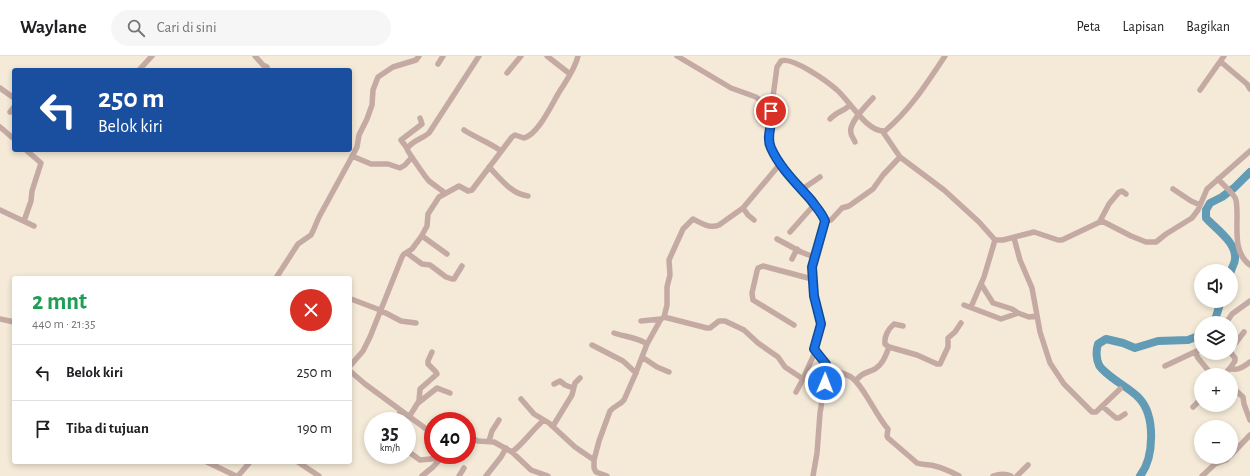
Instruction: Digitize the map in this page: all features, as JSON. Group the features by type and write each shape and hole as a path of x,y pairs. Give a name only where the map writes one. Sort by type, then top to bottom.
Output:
{"street":[{"path":"141,68 152,56"},
{"path":"255,56 263,65 267,67"},
{"path":"277,276 298,244 311,235 352,156 372,105 373,90 378,77 393,66 416,60 419,56"},
{"path":"438,64 444,56"},
{"path":"407,148 410,144 429,133 479,56"},
{"path":"507,73 521,56"},
{"path":"546,56 570,74"},
{"path":"352,363 363,351 402,257 407,252 412,250 422,236 427,226 428,214 437,199 458,186 468,191 472,190 513,136 527,137 541,123 570,74 578,56"},
{"path":"677,56 731,88 756,97 771,111"},
{"path":"883,132 904,113 917,97 945,56"},
{"path":"1200,90 1224,56"},
{"path":"796,392 815,352 814,346 821,324 814,296 812,267 825,221 823,216 780,164 769,142 772,123 771,111 777,67 780,58 792,61 821,78 837,90 858,115 878,131 883,132 900,157 944,190 979,222 995,240 1014,238 1034,232 1062,240 1100,221 1109,204 1119,192 1122,191 1126,194"},
{"path":"1221,62 1247,84 1250,89"},
{"path":"0,88 12,97"},
{"path":"855,142 850,132 858,115 873,98"},
{"path":"830,119 836,113 844,110 850,105"},
{"path":"420,118 422,124 401,140 428,179 445,193"},
{"path":"0,127 12,137"},
{"path":"464,130 475,137 486,140 501,151"},
{"path":"1100,221 1103,221 1131,236 1152,243 1192,218 1207,190 1250,151"},
{"path":"24,221 41,163 28,152"},
{"path":"352,156 370,164 388,164 400,168 412,157"},
{"path":"825,221 831,220 842,208 849,206 873,189 883,175 900,157"},
{"path":"607,476 596,475 594,468 594,460 599,441 610,411 624,400 647,344 662,318 667,305 667,287 670,275 669,260 683,228 693,219 704,225 716,226 743,208 780,164"},
{"path":"489,167 513,191 518,194 528,196"},
{"path":"801,190 820,177"},
{"path":"1218,179 1236,199 1238,245 1244,260 1250,265"},
{"path":"1173,189 1200,205"},
{"path":"790,232 814,205"},
{"path":"743,208 754,220"},
{"path":"0,210 34,226"},
{"path":"422,236 447,254"},
{"path":"777,238 814,257"},
{"path":"1014,238 1020,260 1032,288 1040,332 1050,363 1058,377 1092,412 1096,412 1120,389"},
{"path":"971,307 981,284 995,240"},
{"path":"792,259 797,249"},
{"path":"407,252 422,264 431,266 446,277 452,279 462,266"},
{"path":"794,325 753,300 752,293 758,268 763,266 812,279"},
{"path":"981,284 993,303 1012,309 1029,317 1037,316"},
{"path":"352,299 380,310 401,321 416,323"},
{"path":"1231,316 1250,301"},
{"path":"964,305 1001,319 1018,313"},
{"path":"641,321 662,318 707,328 712,327 719,321 733,325 744,330 758,343 778,356 785,367 803,379"},
{"path":"0,319 12,322"},
{"path":"903,326 896,324 892,325 885,339 885,344 889,347 940,364 948,347 948,338 955,332 961,323"},
{"path":"1238,340 1244,332"},
{"path":"614,333 626,337 634,337 647,344"},
{"path":"592,345 622,362 636,372"},
{"path":"856,381 862,374 879,366 886,357 889,347"},
{"path":"418,404 420,390 437,374 428,364 428,360 432,352"},
{"path":"814,476 820,408 827,371 825,362 815,352"},
{"path":"1165,366 1194,352"},
{"path":"642,357 657,367 669,372"},
{"path":"1230,368 1235,360"},
{"path":"1238,369 1250,362"},
{"path":"827,371 846,374 856,381 881,422 889,430 887,436 888,438 917,463 935,466 954,472 958,476"},
{"path":"352,373 401,411"},
{"path":"553,426 572,395 575,383 580,378"},
{"path":"554,384 560,381 573,388"},
{"path":"412,412 418,404 437,388 450,393"},
{"path":"1238,392 1243,397 1250,420"},
{"path":"521,399 534,414 553,426 575,447 594,460"},
{"path":"1102,406 1116,418 1119,418 1125,414"},
{"path":"489,441 492,431 499,420"},
{"path":"512,452 518,448 534,429 544,420"},
{"path":"1238,448 1250,435"},
{"path":"476,440 494,442 512,452 528,467 532,474 548,476"},
{"path":"486,476 506,448"},
{"path":"210,464 226,474 237,476 248,464"},
{"path":"301,464 319,476"},
{"path":"422,476 431,470 436,464"},
{"path":"1202,476 1215,464"},
{"path":"1017,476 1028,465"},
{"path":"459,476 464,468"},
{"path":"993,476 1007,474 1011,476"}],"waterway":[{"path":"1234,264 1235,253 1233,247 1206,218 1206,210 1210,203 1222,197 1234,188 1250,172"},
{"path":"1216,316 1219,308"},
{"path":"1140,476 1145,468 1150,448 1151,437 1148,415 1139,398 1099,365 1097,360 1098,344 1106,339 1123,343 1135,348 1158,341 1188,340 1194,338"}],"route":[{"path":"771,111 772,123 769,142 771,148 780,164 816,207 825,221 812,271 814,296 821,324 814,349 826,364 827,371 825,383"}]}
